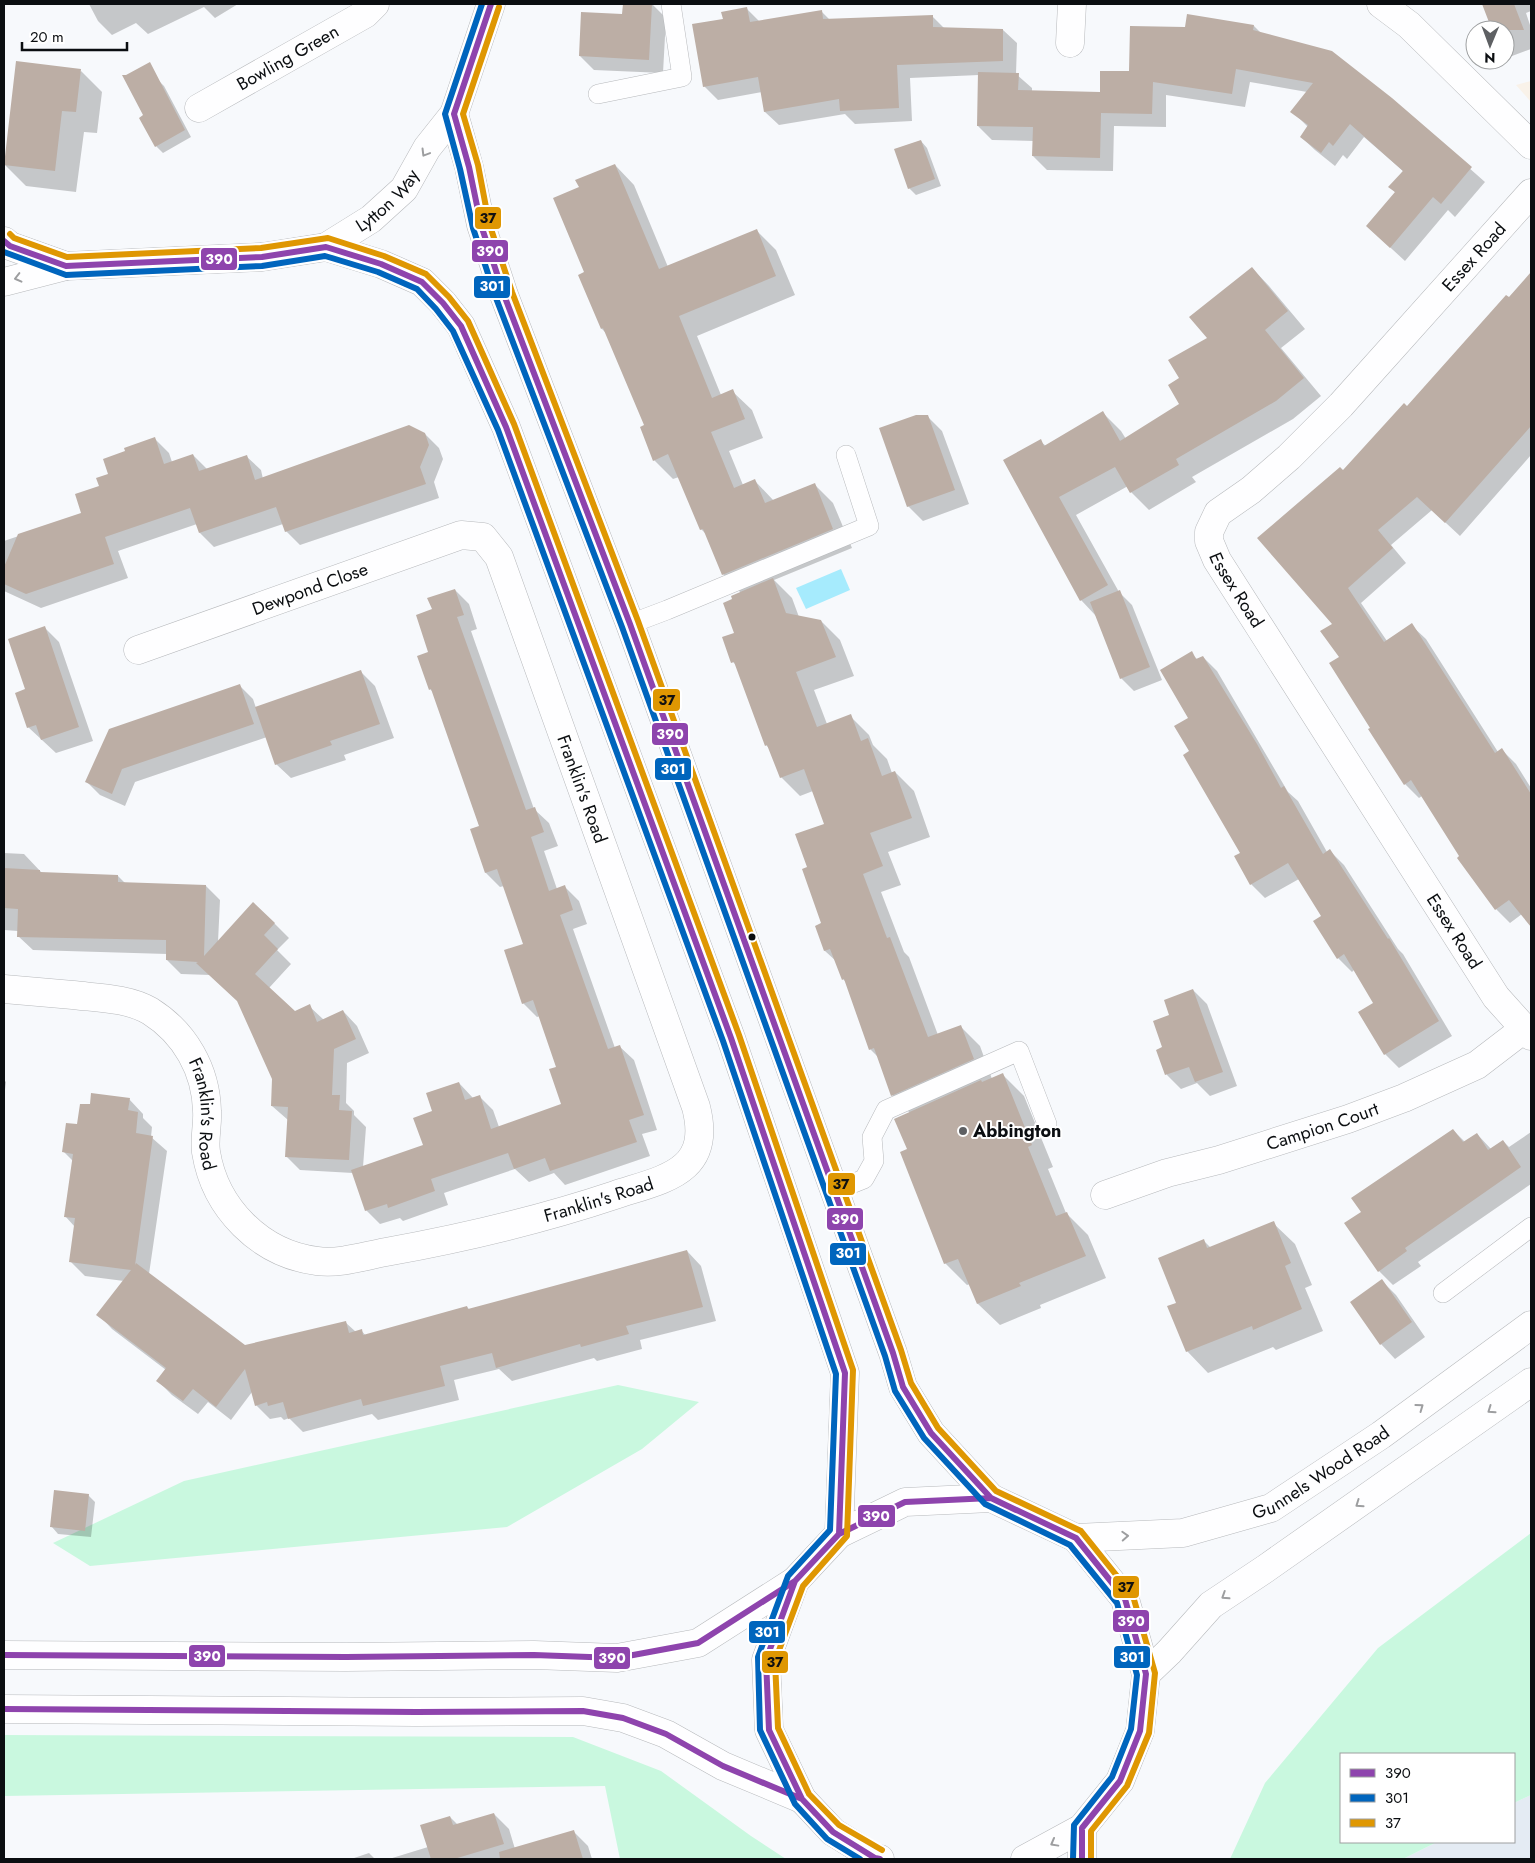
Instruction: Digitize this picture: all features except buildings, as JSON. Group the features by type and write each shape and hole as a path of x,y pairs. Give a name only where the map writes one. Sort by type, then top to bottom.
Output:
{"main road":[{"name":"Bowling Green","path":"199,108 357,19 375,4"},
{"path":"1070,43 1072,4"},
{"path":"1381,4 1409,25 1531,145"},
{"name":"Lytton Way","path":"4,241 10,246 66,266 262,256 326,247 371,219 404,189 427,148 454,114 493,6"},
{"path":"454,114 469,167 481,226 504,295 630,624 893,1354 903,1387 931,1433 991,1498 1076,1538 1125,1599 1146,1674 1140,1731 1120,1781 1082,1828 1025,1859"},
{"name":"Essex Road","path":"1528,1033 1496,997 1217,560 1209,541 1209,532 1218,513 1250,490 1282,463 1341,405 1531,193"},
{"path":"326,247 381,264 422,282 443,303 461,326 506,427 731,1038 845,1373 839,1534"},
{"path":"4,282 66,266"},
{"name":"Dewpond Close","path":"138,650 460,535 483,537"},
{"name":"Franklin's Road","path":"4,990 104,998 131,1003 148,1010 162,1020 190,1050 199,1067 205,1088 208,1113 205,1136 206,1151 215,1185 226,1205 256,1236 276,1248 295,1256 319,1261 338,1261 448,1241 560,1213 668,1177 686,1165 696,1149 699,1139 700,1121 696,1107 499,558 483,537"},
{"name":"Campion Court","path":"1105,1195 1167,1173 1219,1160 1348,1119 1404,1098 1477,1064 1528,1033"},
{"name":"Gunnels Wood Road","path":"1076,1538 1183,1533 1271,1508 1380,1435 1531,1326"},
{"path":"1146,1674 1169,1652 1211,1605 1265,1570 1531,1382"},
{"path":"4,1655 336,1657 534,1655 617,1658 698,1643 795,1581 839,1534 905,1502 991,1498"},
{"path":"795,1581 766,1660 769,1730 802,1799 833,1832 875,1858 880,1859"},
{"path":"4,1710 583,1711 624,1718 666,1734 723,1766 802,1799"},
{"path":"1082,1828 1082,1859"}],"lane":[{"path":"598,94 682,77 671,4"},
{"path":"630,624 869,526 846,455"},
{"path":"834,1191 864,1179 874,1161 872,1137 886,1110 1019,1051 1047,1124"},
{"path":"1444,1293 1531,1227"}],"shaded area":[{"path":"1531,81 1531,102 1516,85"},
{"path":"1531,1795 1531,1859 1403,1859 1435,1843 1515,1843 1515,1803"}],"green space":[{"path":"618,1385 699,1402 642,1449 507,1527 90,1566 53,1543 184,1481"},
{"path":"1531,1533 1531,1795 1515,1803 1515,1753 1340,1753 1340,1843 1435,1843 1403,1859 1230,1859 1265,1783 1378,1648"},
{"path":"4,1735 573,1737 661,1771 786,1859 620,1859 605,1786 4,1796"}],"water":[{"path":"841,569 850,590 806,609 796,588"}],"transit line":[{"name":"301","path":"482,4 445,114 473,228 496,298 622,627 885,1356 895,1391 924,1438 985,1504 1070,1545 1117,1603 1137,1675 1131,1729 1112,1777 1074,1825 1073,1859"},
{"name":"390","path":"491,4 454,114 469,167 481,225 504,295 630,624 893,1353 903,1387 931,1433 991,1498 1076,1538 1125,1599 1146,1674 1140,1731 1120,1781 1082,1828 1082,1859"},
{"name":"37","path":"499,7 463,114 478,165 489,223 512,292 638,621 901,1350 911,1383 938,1428 996,1491 1081,1531 1133,1596 1155,1673 1149,1733 1127,1786 1091,1831 1091,1859"},
{"name":"37","path":"10,234 14,238 67,257 261,248 328,238 384,256 426,274 449,297 468,321 514,424 739,1035 853,1370 847,1536 803,1586 775,1661 778,1728 809,1794 839,1825 882,1850"},
{"name":"390","path":"4,241 10,246 66,266 262,257 326,247 381,264 422,282 443,303 461,326 506,427 731,1038 845,1373 839,1534"},
{"name":"301","path":"4,252 66,275 262,266 325,256 378,272 417,289 453,331 498,430 723,1041 836,1374 830,1530 788,1576 758,1657 760,1730 795,1804 827,1839 860,1859"},
{"name":"390","path":"880,1859 875,1858 833,1832 802,1799 769,1730 766,1660 795,1581 839,1534 905,1502 991,1498 1016,1510"},
{"name":"390","path":"4,1655 346,1657 534,1655 617,1658 698,1643 795,1581"},
{"name":"390","path":"4,1709 416,1712 583,1711 623,1718 666,1734 723,1766 802,1799 816,1814"}],"place":[{"name":"Abbington","path":"963,1131"}]}
